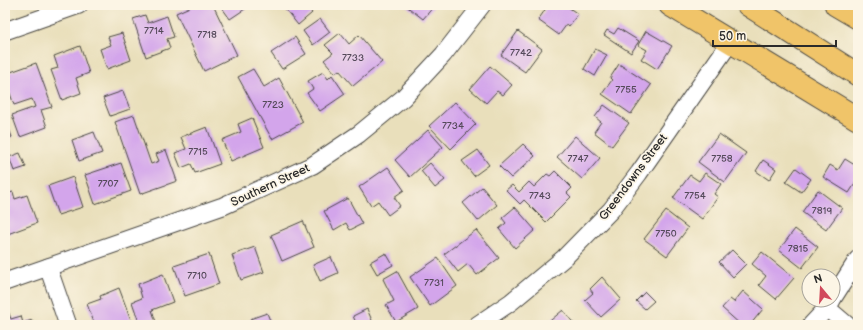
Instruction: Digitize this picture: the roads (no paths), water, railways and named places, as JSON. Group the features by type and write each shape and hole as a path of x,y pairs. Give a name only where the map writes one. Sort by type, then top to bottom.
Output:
{"main road":[{"path":"670,5 858,119"},
{"path":"748,5 858,75"},
{"path":"836,5 858,18"}],"street":[{"path":"5,31 79,5"},
{"name":"Southern Street","path":"5,282 223,206 312,165 359,134 403,98 443,55 482,5"},
{"name":"Greendowns Street","path":"477,325 511,302 564,258 611,210 639,173 731,41"},
{"path":"841,286 858,259"},
{"path":"48,267 68,325"},
{"path":"811,325 826,308"},
{"path":"835,308 847,325"}]}
